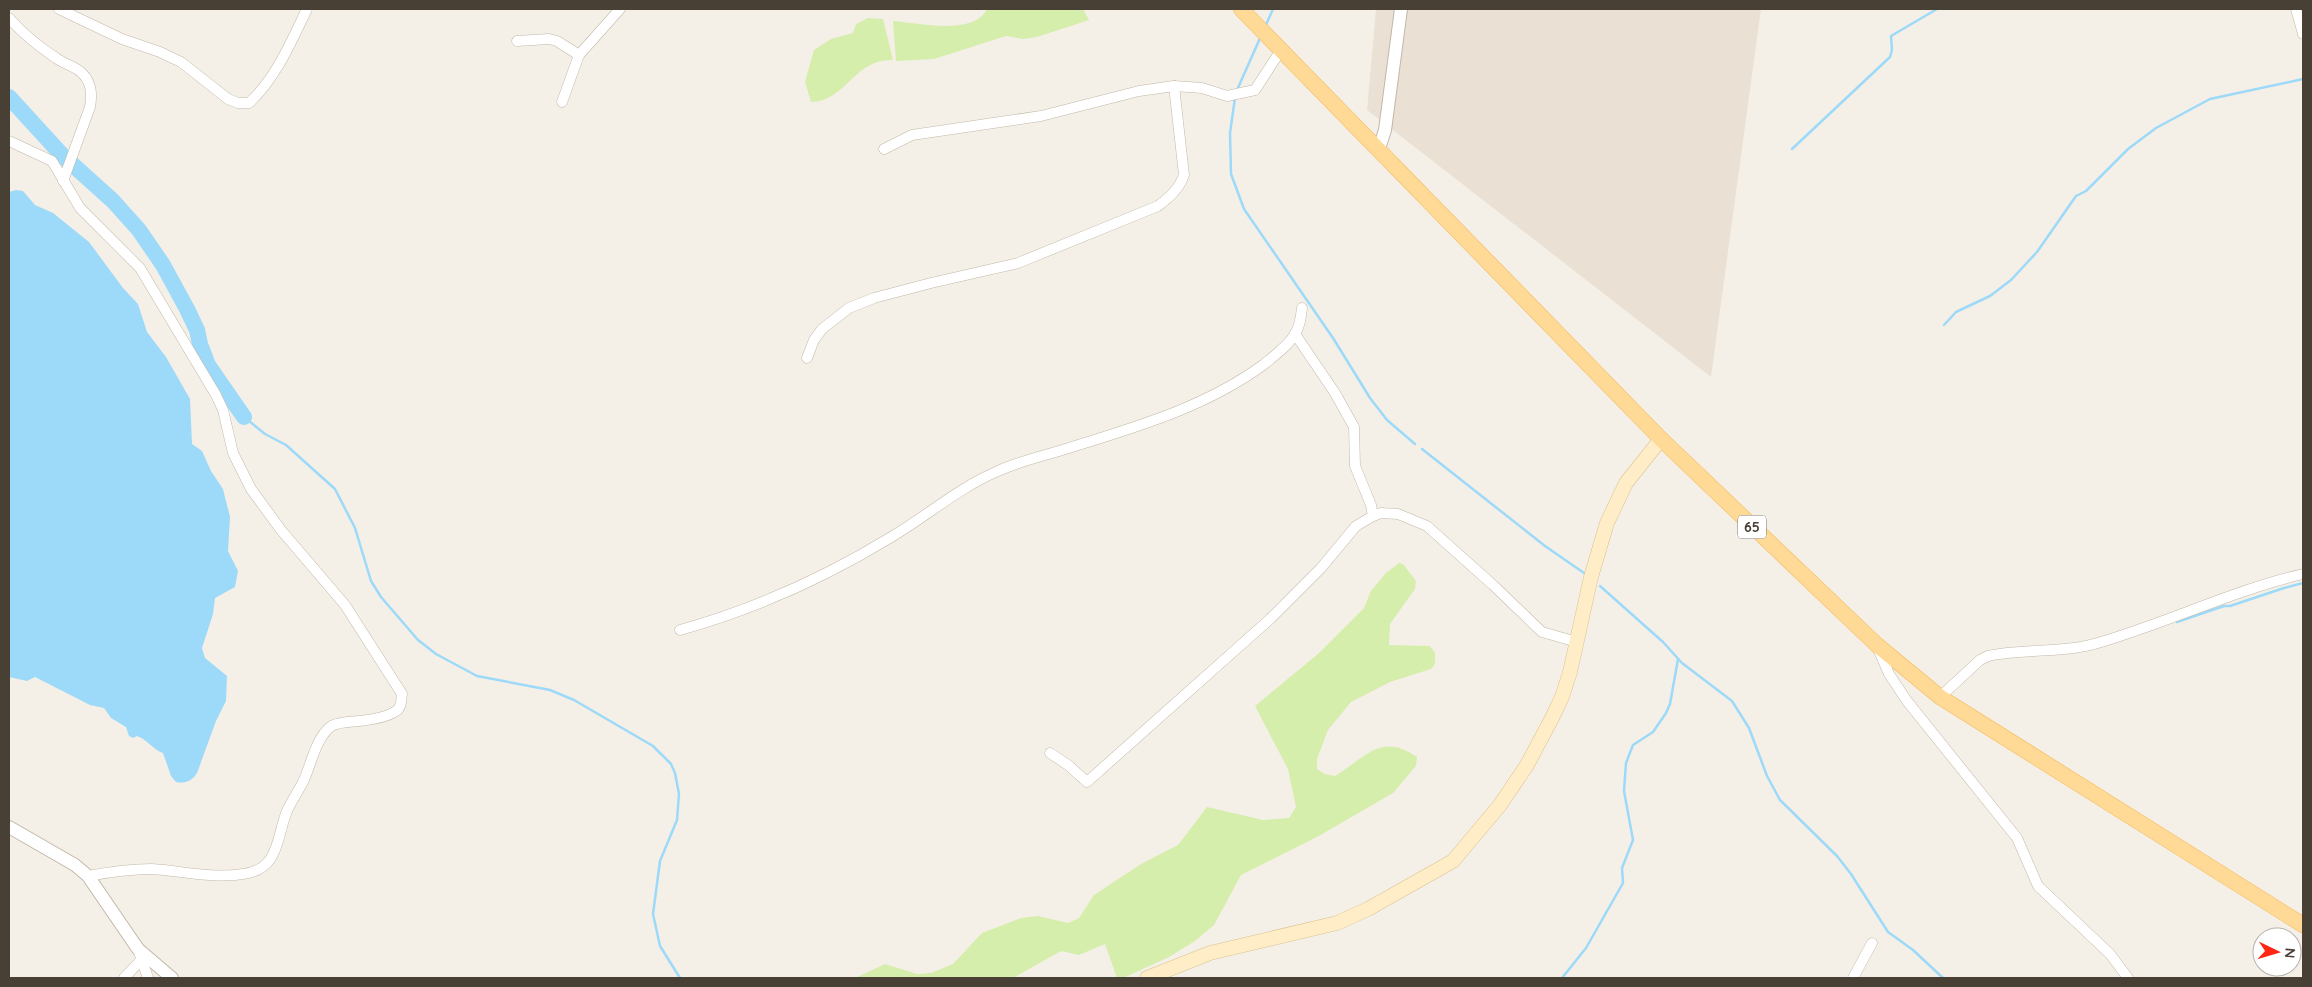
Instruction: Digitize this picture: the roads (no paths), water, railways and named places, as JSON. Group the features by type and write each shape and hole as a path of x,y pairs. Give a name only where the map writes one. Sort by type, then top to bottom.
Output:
{"main road":[{"name":"65","path":"1246,13 1661,439 1877,645 1940,697 2303,925"},
{"path":"1147,978 1210,953 1337,923 1447,865 1488,822 1527,765 1562,696 1578,642 1589,587 1607,523 1626,483 1661,439"}],"street":[{"path":"60,9 122,39 152,48 181,62 228,99 243,103 249,103 270,79 307,9"},
{"path":"562,102 579,55 620,9"},
{"path":"1379,150 1385,130 1400,9"},
{"path":"2296,9 2303,34"},
{"path":"9,18 26,37 58,60 83,72 90,84 92,95 90,107 63,181"},
{"path":"517,41 549,39 557,41 579,55"},
{"path":"884,149 912,135 1040,116 1139,91 1174,86 1202,88 1227,96 1243,94 1255,90 1277,46"},
{"path":"807,358 814,340 822,329 849,308 874,298 1018,263 1158,206 1171,196 1181,184 1184,175 1174,86"},
{"path":"9,141 52,161 80,208 140,268 216,395 223,410 232,453 251,489 281,530 345,605 402,694 401,704 397,710 380,717 339,723 331,726 314,754 302,783 287,810 276,852 263,867 244,874 224,876 192,875 152,869 124,870 88,876"},
{"path":"680,630 738,613 812,581 867,552 970,484 999,470 1200,403 1248,376 1287,345 1295,334 1300,322 1302,308"},
{"path":"1295,334 1335,394 1354,427 1355,466 1371,505 1373,516"},
{"path":"1050,753 1068,765 1087,782 1270,619 1321,568 1356,526 1373,516 1381,514 1398,514 1427,526 1494,585 1542,632 1578,642"},
{"path":"1940,697 1980,660 1988,656 2068,650 2100,643 2270,582 2303,574"},
{"path":"1877,645 1889,674 1907,701 2017,838 2038,886 2104,947 2128,978"},
{"path":"9,827 76,865 88,876 140,954 148,978"},
{"path":"1853,978 1872,944"},
{"path":"124,978 140,954"},
{"path":"140,954 172,978"}],"water":[{"path":"23,191 35,205 53,213 89,242 123,288 138,304 147,332 166,357 190,399 192,444 202,451 211,471 223,489 230,517 228,551 238,571 235,587 215,598 213,614 202,648 205,658 227,676 226,701 216,721 197,773 191,780 185,782 176,782 171,776 163,753 156,750 141,737 133,738 129,736 126,727 111,718 104,708 90,705 35,677 27,681 9,677 9,192"}],"waterway":[{"path":"1265,27 1273,9"},
{"path":"1792,149 1890,57 1892,50 1891,36 1937,9"},
{"path":"1237,90 1261,36"},
{"path":"1944,325 1956,312 1990,296 2011,280 2037,252 2076,196 2086,191 2128,149 2156,128 2210,99 2303,79"},
{"path":"9,97 62,155 113,201 139,230 163,265 187,309 197,330 208,365 244,417"},
{"path":"1235,98 1230,133 1231,174 1244,209 1333,338 1370,398 1387,420 1415,444"},
{"path":"244,417 265,434 286,445 335,489 355,528 371,581 381,597 418,640 436,654 477,676 550,690 574,700 653,746 671,764 675,773 679,794 677,820 660,861 653,914 660,946 680,978"},
{"path":"1422,449 1545,546 1584,573"},
{"path":"2177,622 2303,583"},
{"path":"1600,586 1663,642 1682,663 1732,701 1749,728 1767,776 1780,800 1837,856 1851,874 1888,932 1913,950 1943,978"},
{"path":"1562,978 1586,948 1623,883 1622,868 1633,840 1624,791 1626,763 1633,745 1653,732 1666,713 1670,704 1678,659"}]}
